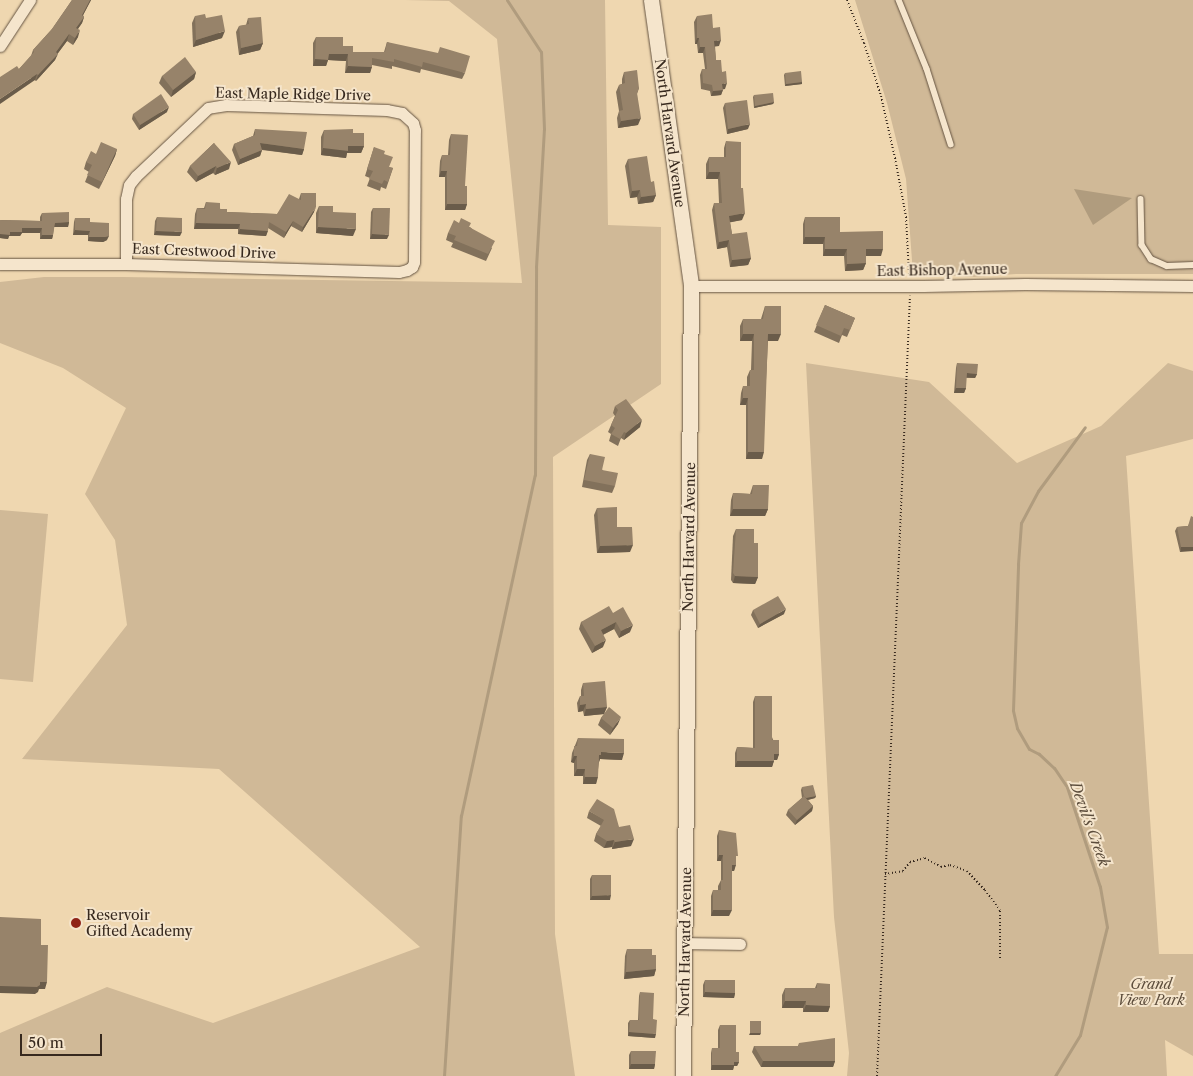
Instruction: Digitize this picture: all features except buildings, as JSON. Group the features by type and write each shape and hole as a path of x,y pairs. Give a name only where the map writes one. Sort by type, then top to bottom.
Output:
{"street":[{"path":"0,46 30,0"},
{"name":"North Harvard Avenue","path":"651,0 691,286 683,1076"},
{"name":"East Maple Ridge Drive","path":"126,264 126,198 132,179 202,112 212,107 226,106 387,110 399,112 408,117 415,130 413,265 407,270"},
{"name":"East Crestwood Drive","path":"0,264 126,264 399,272 407,270"},
{"name":"East Bishop Avenue","path":"691,286 1025,284 1193,286"},
{"path":"684,943 740,944"}],"lane":[{"path":"899,0 927,70 951,144"},
{"path":"1141,199 1142,245 1150,259 1167,266 1193,265"}],"path":[{"path":"847,0 864,43 880,96 895,158 906,217 910,286 877,1076"},
{"path":"885,874 903,871 910,862 925,858 941,867 950,865 967,871 986,890 1000,911 1000,960"}],"green space":[{"path":"405,0 605,0 608,225 661,227 661,384 553,457 555,934 575,1076 0,1076 0,1033 107,987 213,1023 420,947 219,769 22,759 127,625 115,540 85,494 126,408 63,368 0,343 0,282 44,277 123,277 522,283 497,39 449,1"},
{"path":"855,0 1193,0 1193,274 1016,274 974,277 913,274 906,179 887,103"},
{"name":"Grand View Park","path":"806,363 929,382 1017,463 1101,426 1168,363 1193,371 1193,439 1126,456 1159,954 1193,954 1193,1056 1165,1040 1167,1076 847,1076 849,1053 834,917"},
{"path":"0,510 48,514 33,682 0,679"}],"shaded area":[{"path":"1074,189 1132,198 1093,225"}],"waterway":[{"path":"444,1076 461,816 535,475 536,267 544,129 541,52 507,0"},
{"name":"Devil's Creek","path":"1055,1076 1080,1035 1107,927 1100,887 1067,787 1054,768 1039,754 1029,749 1017,728 1013,710 1018,564 1021,523 1038,491 1085,427"}],"place":[{"name":"Reservoir Gifted Academy","path":"76,923"}]}
